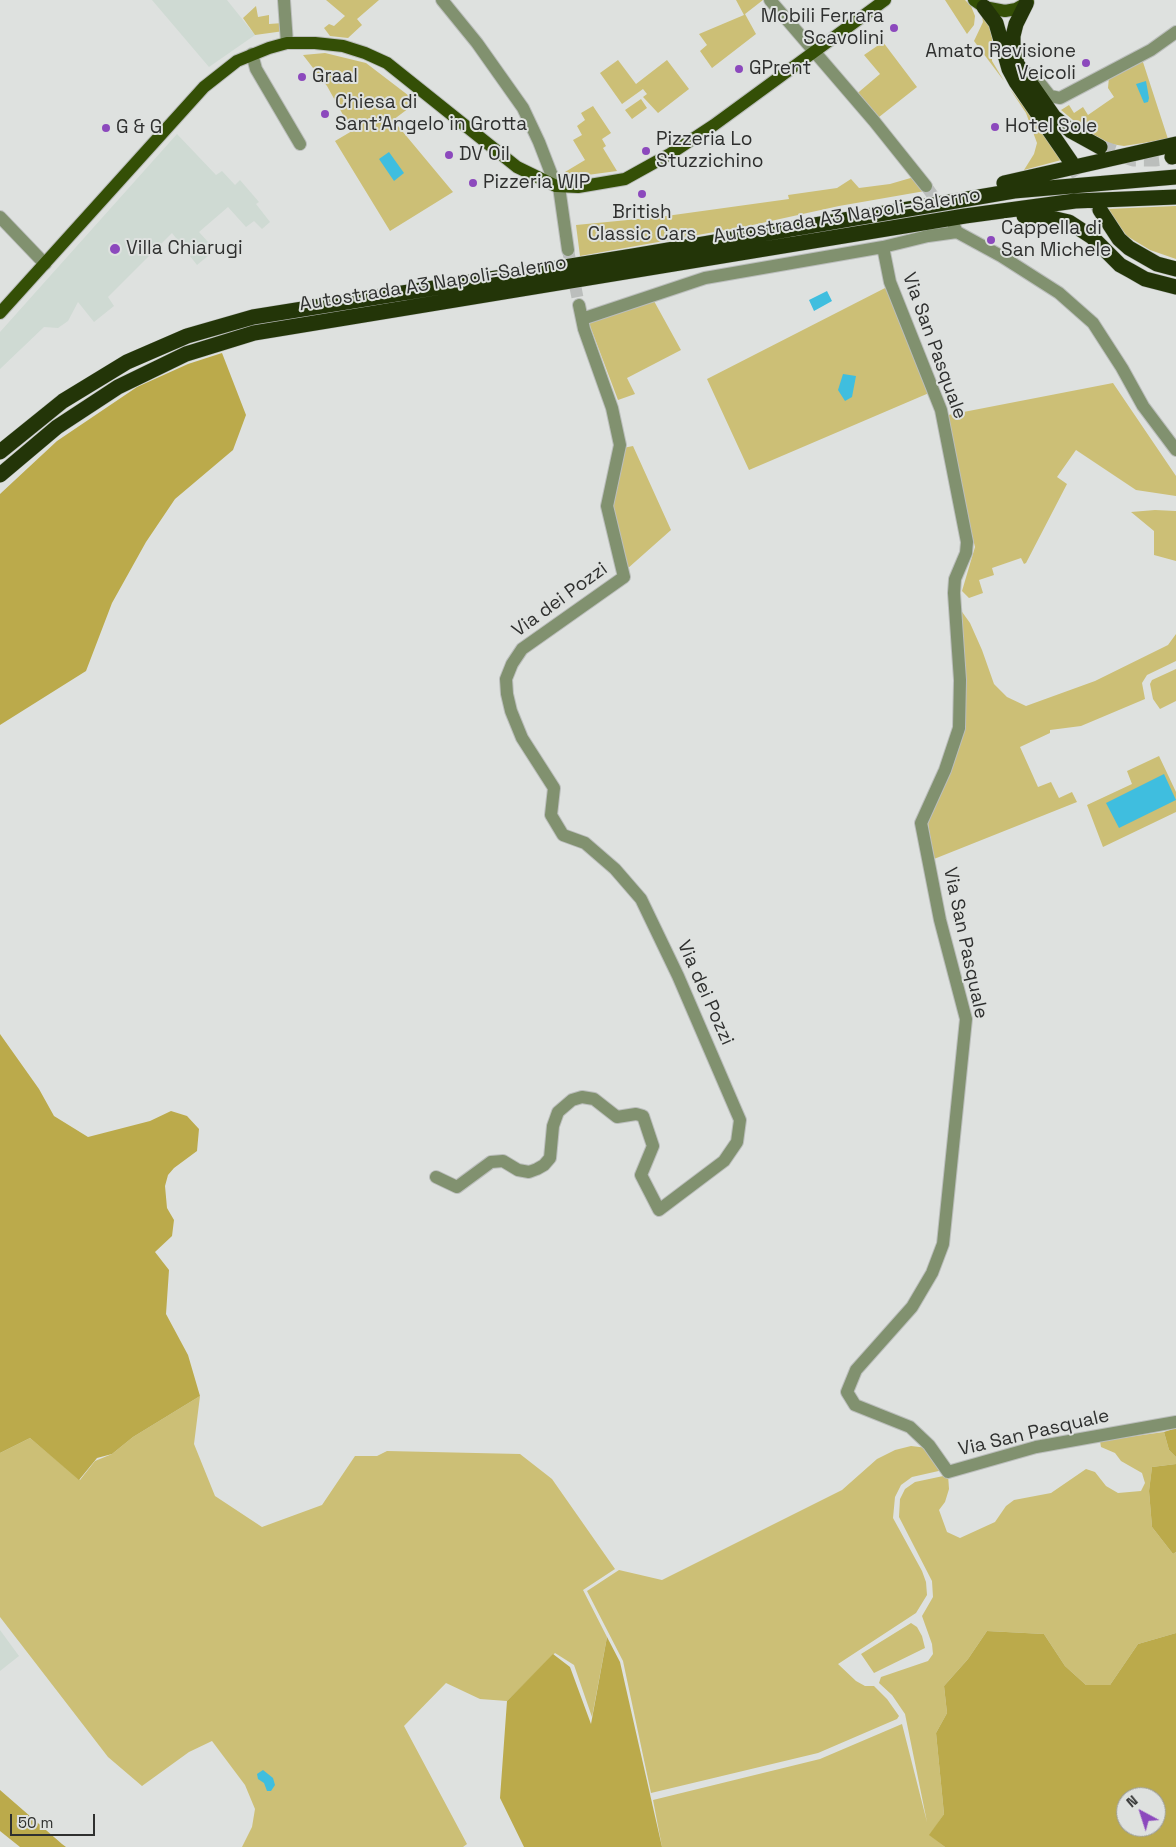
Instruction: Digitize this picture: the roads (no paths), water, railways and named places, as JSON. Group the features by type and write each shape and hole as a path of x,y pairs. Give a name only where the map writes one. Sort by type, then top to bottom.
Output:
{"highway":[{"path":"1028,2 1018,19 1013,36 1014,55 1021,70 1046,107 1058,120 1071,131 1100,147"},
{"path":"979,3 996,22 1007,63 1016,82 1071,162"},
{"path":"799,228 895,203 1175,152"},
{"name":"Autostrada A3 Napoli-Salerno","path":"0,452 63,401 127,362 169,342 223,324 269,314 1014,191 1176,177"},
{"name":"Autostrada A3 Napoli-Salerno","path":"0,475 57,427 113,390 176,358 234,338 292,326 959,224 1075,201 1176,197"},
{"path":"1100,210 1119,240 1129,248 1157,264 1176,269"},
{"path":"959,224 1043,216 1069,222 1092,236 1120,264 1131,271 1145,279 1176,287"}],"main road":[{"path":"0,313 204,87 225,68 252,54 288,43 344,46 387,63 512,164 557,186 600,185 625,179 643,170 714,125 885,0"},
{"path":"979,3 1005,11 1028,2"}],"street":[{"path":"284,0 288,43"},
{"path":"442,0 477,43 523,108 557,186 568,250"},
{"path":"770,0 815,51 926,186"},
{"path":"1021,70 1035,77 1050,96 1060,98 1152,50 1176,32"},
{"path":"252,54 256,69 300,144"},
{"path":"0,217 45,264"},
{"path":"582,319 705,278 883,247 928,236 959,224 1008,260 1059,293 1093,323 1122,368 1143,406 1176,450"},
{"name":"Via San Pasquale","path":"883,247 890,282 941,410 967,542 966,553 955,578 954,593 960,680 959,728 946,770 921,822 940,920 966,1019 943,1244 932,1273 912,1307 856,1370 847,1392 855,1405 910,1426 929,1445 948,1472 1036,1447 1176,1422"},
{"name":"Via dei Pozzi","path":"436,1177 457,1187 491,1162 503,1160 518,1170 529,1172 537,1169 550,1158 553,1126 558,1112 572,1100 582,1097 594,1100 617,1117 636,1114 643,1116 653,1146 641,1175 659,1210 724,1161 736,1142 740,1120 678,976 640,899 615,869 585,843 563,836 551,815 554,788 522,738 511,711 507,694 506,679 512,664 522,649 624,577 607,506 620,445 612,408 579,305"}],"water":[{"path":"1146,81 1149,98 1148,102 1144,103 1136,84"},
{"path":"389,152 404,173 394,181 379,159"},
{"path":"827,291 832,301 814,311 809,300"},
{"path":"843,374 856,376 852,397 845,401 838,390"},
{"path":"1164,774 1176,800 1119,828 1106,803"},
{"path":"263,1770 273,1778 275,1785 271,1791 267,1791 264,1783 258,1779 257,1774"}],"tunnel":[{"path":"1100,147 1133,159 1172,157"},
{"path":"1071,162 1100,210"},
{"path":"926,186 943,210"},
{"path":"568,250 579,305"}],"place":[{"name":"Mobili Ferrara Scavolini","path":"894,28"},
{"name":"Amato Revisione Veicoli","path":"1086,63"},
{"name":"GPrent","path":"739,69"},
{"name":"Graal","path":"302,77"},
{"name":"Chiesa di Sant'Angelo in Grotta","path":"325,114"},
{"name":"Hotel Sole","path":"995,127"},
{"name":"G & G","path":"106,128"},
{"name":"Pizzeria Lo Stuzzichino","path":"646,151"},
{"name":"DV Oil","path":"449,155"},
{"name":"Pizzeria WIP","path":"473,183"},
{"name":"British Classic Cars","path":"642,194"},
{"name":"Cappella di San Michele","path":"991,240"},
{"name":"Villa Chiarugi","path":"115,249"}]}
